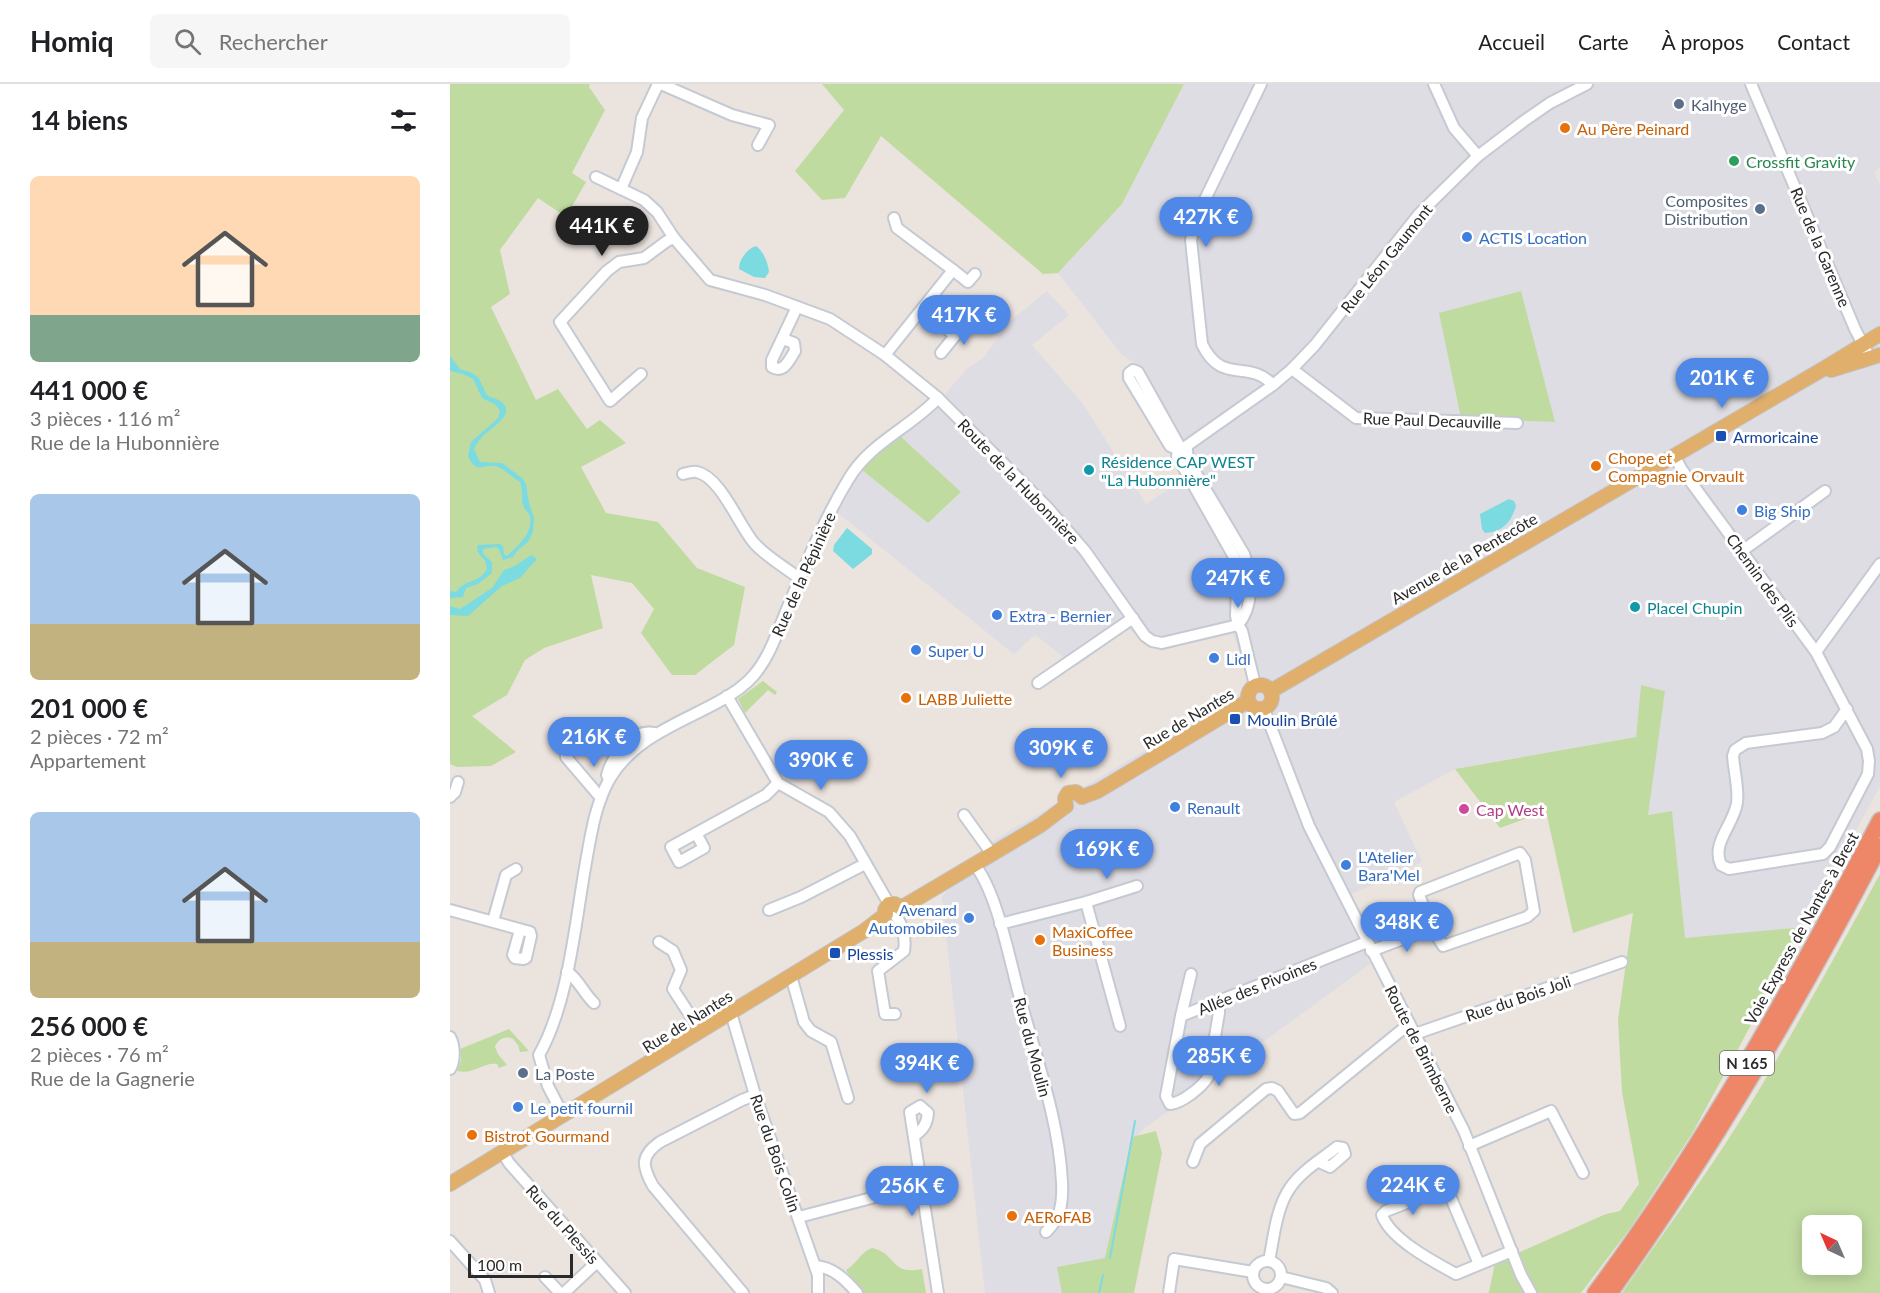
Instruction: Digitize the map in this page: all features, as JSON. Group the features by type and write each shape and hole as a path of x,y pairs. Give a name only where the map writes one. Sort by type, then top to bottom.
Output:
{"highway":[{"name":"Voie Express de Nantes à Brest","path":"1595,1293 1666,1193 1725,1100 1795,979 1880,820"},
{"name":"Voie Express de Nantes à Brest","path":"1610,1293 1665,1216 1724,1125 1795,1004 1880,846"}],"main road":[{"path":"1785,391 1880,334"},
{"path":"1785,391 1832,369 1875,356"},
{"name":"Avenue de la Pentecôte","path":"1271,691 1785,391"},
{"path":"1255,685 1262,685 1271,691 1271,701 1264,709 1253,707 1248,701 1248,693 1255,685"},
{"name":"Rue de Nantes","path":"450,1184 864,931 892,910 906,905 1041,825 1066,806 1065,798 1068,793 1076,792 1082,797 1098,791 1248,701"}],"street":[{"path":"621,189 637,152 642,118 659,84 742,119 769,125 758,145"},
{"path":"1261,84 1196,218 1191,240 1202,344 1208,355 1216,364 1226,369 1255,372 1273,385"},
{"path":"1434,84 1454,128 1478,156"},
{"name":"Rue Léon Gaumont","path":"1182,454 1192,442 1292,369 1315,345 1419,214 1478,156 1533,115 1587,84"},
{"name":"Rue de la Garenne","path":"1751,84 1862,344 1875,356"},
{"name":"Route de la Hubonnière","path":"596,177 644,200 657,212 674,238 710,280 830,319 885,355 938,398 1047,507 1085,551 1145,636 1152,641 1162,643 1238,625"},
{"path":"894,218 897,228 968,282 975,274"},
{"path":"641,374 610,400 560,322 607,271 619,262 644,258 674,238"},
{"path":"885,355 953,270"},
{"path":"783,339 797,307"},
{"path":"924,309 955,336"},
{"path":"941,353 966,322"},
{"name":"Rue Paul Decauville","path":"1292,369 1356,418 1517,423"},
{"path":"1238,625 1245,616 1250,588 1250,570 1244,554 1182,454 1170,446 1129,378 1129,373 1133,370 1138,372 1182,454 1238,564 1236,615 1238,625 1242,631 1255,685"},
{"name":"Rue de la Pépinière","path":"563,1115 548,1086 539,1055 549,1038 561,1003 595,812 609,780 628,756 656,733 741,688 754,676 764,660 838,498 858,464 938,398"},
{"name":"Chemin des Plis","path":"1674,455 1682,470 1816,652 1847,709 1867,749 1869,761 1868,774 1830,847 1819,856 1729,869 1721,865 1717,857 1718,846 1735,813 1737,800 1733,756 1735,750 1746,743 1822,733 1834,727 1847,709"},
{"path":"683,474 696,472 708,479 730,505 753,542 800,579"},
{"path":"1742,550 1825,491"},
{"path":"1816,652 1880,564"},
{"path":"1237,587 1243,581 1247,581 1250,588"},
{"path":"1038,683 1133,618"},
{"path":"727,696 778,783 829,812 850,836 901,922 906,945 904,951 878,971 885,1014 895,1014"},
{"name":"Route de Brimberne","path":"1264,709 1309,826 1437,1077 1469,1146 1521,1275 1531,1293"},
{"path":"566,745 566,757 601,798"},
{"path":"450,797 455,792 458,782"},
{"path":"696,833 766,795 778,783"},
{"path":"964,814 992,854"},
{"path":"1520,853 1525,860 1534,911 1527,918 1446,946 1443,946 1432,928 1419,895 1420,892 1520,853"},
{"path":"768,910 801,897 865,864"},
{"name":"Rue du Moulin","path":"974,864 985,881 1000,924 1052,1116 1062,1183 1060,1212 1054,1224 1046,1232"},
{"path":"493,921 506,875 516,869"},
{"path":"1000,924 1137,886"},
{"path":"1086,902 1120,1026"},
{"path":"450,910 520,930"},
{"name":"Allée des Pivoines","path":"1181,1016 1369,947 1432,928"},
{"path":"658,942 673,951 681,970 673,989 701,1032"},
{"name":"Rue du Bois Joli","path":"1193,1162 1200,1144 1266,1089 1272,1088 1278,1091 1294,1114 1299,1113 1412,1029 1622,962"},
{"path":"567,972 572,975 585,996 594,1003"},
{"path":"1191,974 1167,1096 1170,1104 1175,1104 1206,1081 1219,1013 1219,1001"},
{"path":"791,976 804,1022 812,1031 831,1042 848,1098"},
{"name":"Rue du Bois Colin","path":"731,1013 755,1095 818,1275 818,1293"},
{"path":"450,1037 454,1063 450,1070"},
{"path":"743,1293 653,1186 644,1166 645,1157 660,1142 755,1095"},
{"path":"1469,1146 1551,1111 1583,1173"},
{"path":"914,1137 938,1293"},
{"name":"Rue du Plessis","path":"503,1153 509,1163 625,1293"},
{"path":"1269,1261 1279,1210 1290,1187 1319,1162"},
{"path":"799,1217 921,1185"},
{"path":"1479,1264 1448,1191 1442,1189 1386,1211 1382,1215 1385,1224 1397,1237 1456,1274 1512,1251"},
{"path":"450,1241 484,1280 489,1293"},
{"path":"1168,1293 1174,1259 1253,1272"},
{"path":"1269,1261 1280,1268 1281,1277 1277,1285 1264,1289 1257,1284 1253,1272 1257,1265 1269,1261"},
{"path":"545,1277 562,1293 597,1262"},
{"path":"815,1266 826,1267 846,1280 857,1293"},
{"path":"1281,1277 1326,1288 1332,1293"}],"shaded area":[{"path":"1184,84 1880,84 1880,167 1874,173 1880,184 1880,786 1804,927 1685,939 1672,811 1647,815 1665,691 1641,685 1636,737 1455,769 1394,802 1422,862 1339,900 1370,964 1141,1131 1130,1147 1103,1293 985,1293 942,897 986,845 1250,688 1232,629 1160,651 1128,629 1076,667 1035,635 1014,654 838,513 862,470 928,523 961,493 899,435 932,409 967,369 984,357 1009,322 1047,291 1069,315 1032,345 1083,404 1146,504 1200,469 1143,368 1122,355 1058,273 1122,204"}],"green space":[{"path":"450,84 590,84 589,87 605,110 572,173 586,182 566,217 538,198 500,250 510,294 491,307 536,400 558,389 587,429 600,420 626,443 581,467 606,513 658,522 697,568 745,587 734,645 695,675 672,675 641,633 654,609 632,583 591,575 603,628 544,648 525,660 507,695 472,716 516,752 491,766 457,767 450,764"},
{"path":"822,84 1184,84 1122,204 1058,273 1043,274 881,136 845,198 822,200 795,171 844,110"},
{"path":"1521,291 1555,422 1461,418 1439,313"},
{"path":"899,435 961,492 928,523 862,470 867,462"},
{"path":"763,681 777,692 775,695 768,690 745,713 738,699"},
{"path":"1641,685 1665,691 1648,815 1672,811 1685,938 1804,927 1693,1132 1631,1227 1581,1293 1487,1293 1495,1263 1606,1214 1620,1211 1639,1184 1622,1092 1618,1020 1633,913 1573,933 1546,811 1500,828 1455,769 1636,737"},
{"path":"1880,874 1880,1293 1622,1293 1733,1132 1799,1021"},
{"path":"509,1029 529,1051 520,1052 513,1039 505,1038 500,1040 495,1047 507,1065 499,1068 497,1064 492,1064 463,1072 457,1071 461,1060 460,1049"},
{"path":"1156,1131 1162,1153 1134,1293 1062,1293 1057,1267 1105,1258 1132,1137"},
{"path":"872,1248 886,1254 899,1267 912,1270 922,1269 926,1293 861,1293 846,1270 864,1252"}],"water":[{"path":"756,246 768,265 769,272 765,278 754,277 739,269 744,255"},
{"path":"450,356 460,369 478,377 487,395 505,406 504,416 481,438 474,449 480,462 502,463 523,479 534,518 533,532 528,542 513,557 503,560 496,547 483,549 483,554 492,562 492,573 478,584 466,588 463,597 450,598 450,591 456,592 487,569 485,561 477,551 478,545 500,544 507,556 527,534 530,523 529,515 523,505 520,482 495,466 475,466 468,456 471,442 498,418 500,411 496,405 482,398 473,379 450,371"},
{"path":"1509,499 1514,501 1516,506 1508,522 1496,531 1485,533 1482,529 1480,514"},
{"path":"847,528 872,549 872,554 853,569 833,551 834,545"},
{"path":"531,555 537,559 520,578 502,586 468,616 450,615 450,606 460,609 492,588 504,570 515,566"}],"waterway":[{"path":"1110,1258 1135,1121"},
{"path":"1099,1293 1103,1275"}],"place":[{"name":"Kalhyge","path":"1679,104"},
{"name":"Au Père Peinard","path":"1565,128"},
{"name":"Crossfit Gravity","path":"1734,161"},
{"name":"Composites Distribution","path":"1760,209"},
{"name":"ACTIS Location","path":"1467,237"},
{"name":"Armoricaine","path":"1721,436"},
{"name":"Chope et Compagnie Orvault","path":"1596,466"},
{"name":"Résidence CAP WEST \"La Hubonnière\"","path":"1089,470"},
{"name":"Big Ship","path":"1742,510"},
{"name":"Placel Chupin","path":"1635,607"},
{"name":"Extra - Bernier","path":"997,615"},
{"name":"Super U","path":"916,650"},
{"name":"Lidl","path":"1214,658"},
{"name":"LABB Juliette","path":"906,698"},
{"name":"Moulin Brûlé","path":"1235,719"},
{"name":"Renault","path":"1175,807"},
{"name":"Cap West","path":"1464,809"},
{"name":"L'Atelier Bara'Mel","path":"1346,865"},
{"name":"Avenard Automobiles","path":"969,918"},
{"name":"MaxiCoffee Business","path":"1040,940"},
{"name":"Plessis","path":"835,953"},
{"name":"La Poste","path":"523,1073"},
{"name":"Le petit fournil","path":"518,1107"},
{"name":"Bistrot Gourmand","path":"472,1135"},
{"name":"AERoFAB","path":"1012,1216"}]}
